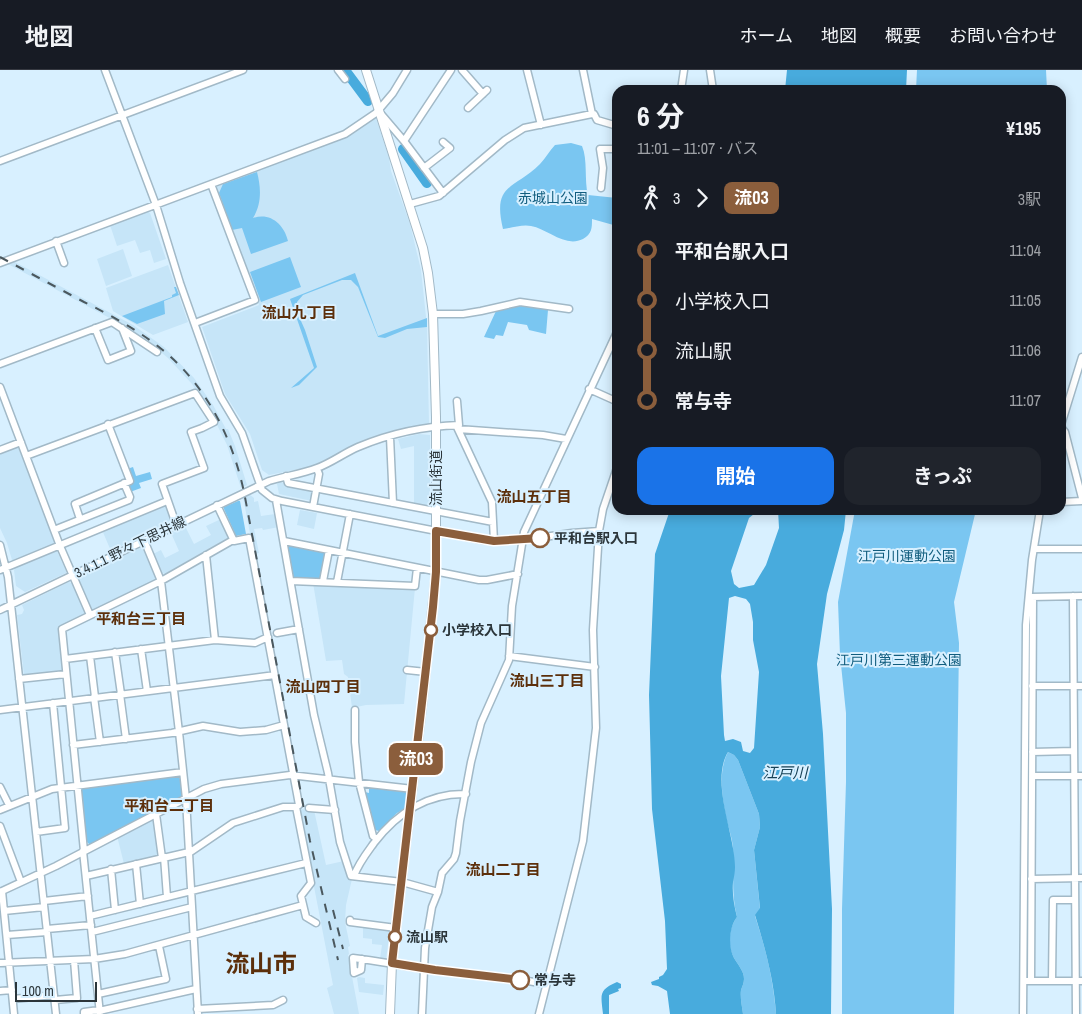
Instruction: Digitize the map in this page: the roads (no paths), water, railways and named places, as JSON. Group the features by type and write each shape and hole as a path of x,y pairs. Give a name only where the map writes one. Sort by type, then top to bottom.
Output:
{"main road":[{"name":"流山街道","path":"366,70 425,254 433,314 436,426 436,572 392,963 390,1014"}],"street":[{"path":"105,70 156,205 180,284 220,396 242,433 260,485 266,494 276,500 494,541 523,540 572,532 599,531"},
{"path":"0,161 242,70"},
{"path":"338,70 345,79"},
{"path":"0,263 345,134 380,111 407,70"},
{"path":"404,140 451,70"},
{"path":"462,70 485,92 468,108"},
{"path":"526,70 541,125"},
{"path":"583,70 592,114 594,114 597,120 612,124"},
{"path":"682,85 684,70"},
{"path":"710,70 712,85"},
{"path":"380,111 404,140 442,193"},
{"path":"410,204 442,193 513,134 527,127 592,114"},
{"path":"424,168 450,148 443,142"},
{"path":"602,188 600,150 612,150"},
{"path":"195,322 255,300 210,184"},
{"path":"56,241 64,263"},
{"path":"433,314 462,314 520,302 569,309"},
{"path":"0,364 112,322 157,352"},
{"path":"95,328 108,360 130,351 122,328"},
{"path":"422,1014 423,968 432,907 438,892 442,873 454,859 456,853 471,762 481,723 509,656 512,606 526,526 612,342"},
{"path":"1066,409 1082,356"},
{"path":"0,387 60,546 90,615"},
{"path":"589,390 612,400"},
{"path":"26,456 195,392 214,422 191,432 204,468 164,483 162,486 176,524"},
{"path":"457,401 458,426 492,502 494,541"},
{"path":"80,519 75,504 130,481 108,424"},
{"name":"3.4.1.1 野々下思井線","path":"0,610 260,485 316,468 359,447 390,437 436,426 458,426 566,439"},
{"path":"1066,436 1082,500 1066,502"},
{"path":"390,437 393,503"},
{"path":"0,450 20,442"},
{"path":"313,507 319,474 316,468"},
{"path":"286,476 288,482 493,522"},
{"path":"54,530 129,500 130,497 124,483"},
{"path":"539,1014 583,841 596,735 594,608 599,531 603,509 612,483"},
{"path":"276,500 314,715 335,810 340,842 351,876 402,882 438,892"},
{"path":"3,569 167,501"},
{"path":"217,505 234,540"},
{"path":"337,582 350,514"},
{"path":"1027,981 1025,685 1034,549 1039,515"},
{"path":"99,1011 62,629 161,581 234,540 249,538 294,776 299,805 296,808 311,883 301,896 306,917 316,923"},
{"path":"144,540 161,581 174,688 186,799 198,1012 273,1005 283,1000"},
{"path":"284,541 483,581 518,574"},
{"path":"0,545 11,605 56,1014"},
{"path":"1034,549 1082,549"},
{"path":"323,581 329,550"},
{"path":"206,556 215,640"},
{"path":"291,581 415,586 417,568"},
{"path":"1073,596 1074,776 1078,878 1075,900 1079,981 1076,1014"},
{"path":"1031,597 1082,596"},
{"path":"1023,1014 1027,981 1031,879 1031,597"},
{"path":"277,633 299,629"},
{"path":"65,659 215,640 252,643 268,637"},
{"path":"141,649 147,691"},
{"path":"115,652 126,739"},
{"path":"90,656 100,742"},
{"path":"509,656 594,667"},
{"path":"407,670 426,672"},
{"path":"19,679 66,674"},
{"path":"0,710 275,675"},
{"path":"1032,686 1082,686"},
{"path":"36,832 65,828 53,703"},
{"path":"355,710 355,742 359,782 373,836 377,839"},
{"path":"73,745 179,732 203,726 240,732 266,730 284,725"},
{"path":"1032,752 1074,751"},
{"path":"0,810 32,796 61,788 183,772"},
{"path":"14,1014 1,892 204,789 221,784 294,776 412,789"},
{"path":"1032,776 1082,776"},
{"path":"0,787 10,805"},
{"path":"355,877 357,867 377,839 397,818 417,805 439,797 452,794 466,794"},
{"path":"86,876 189,852 233,823 283,807 296,808"},
{"path":"309,808 335,810"},
{"path":"156,814 167,897"},
{"path":"0,826 21,882"},
{"path":"90,916 306,863"},
{"path":"136,864 140,904"},
{"path":"111,869 115,910"},
{"path":"1031,879 1078,878"},
{"path":"4,911 88,896"},
{"path":"1052,981 1053,900 1075,900"},
{"path":"0,963 94,959 124,954 159,946 303,905"},
{"path":"6,935 47,930 91,928 192,907"},
{"path":"350,921 396,928"},
{"path":"98,994 166,979 159,946"},
{"path":"362,959 546,984"},
{"path":"13,999 77,998 74,960"},
{"path":"1027,981 1079,981"},
{"path":"84,1014 84,1012 99,1011 196,989"},
{"path":"0,992 12,990"}],"water":[{"path":"787,70 907,70 906,85 786,85"},
{"name":"江戸川","path":"668,515 753,515 749,518 731,571 734,584 739,588 754,585 766,565 779,528 778,515 846,515 844,530 827,594 817,664 823,734 832,909 831,1014 776,1014 766,952 755,915 760,908 754,850 760,827 759,814 738,760 728,752 723,764 722,793 734,854 733,891 737,917 732,926 730,943 734,958 744,976 741,990 743,1014 670,1014 667,991 652,985 651,982 659,979 667,969 665,921 652,809 649,695 655,554","holes":["735,596 746,599 750,604 753,640 759,672 754,748 750,753 743,751 741,742 733,739 725,741 721,676 729,598"]},
{"path":"617,982 621,984 621,988 618,989 619,991 609,995 609,1014 603,1014 602,994 607,988"}],"waterway":[{"path":"345,70 368,101"},
{"path":"403,149 427,183"}],"railway":[{"path":"0,257 113,317 159,347 190,377 203,394 224,431 239,471 244,492 310,841 338,960"},
{"path":"333,910 343,949"}],"place":[{"name":"平和台駅入口","path":"540,538"},
{"name":"小学校入口","path":"431,630"},
{"name":"流山駅","path":"395,937"},
{"name":"常与寺","path":"520,980"}],"district":[{"name":"流山九丁目","path":"299,312"},
{"name":"流山五丁目","path":"534,496"},
{"name":"平和台三丁目","path":"141,618"},
{"name":"流山三丁目","path":"547,680"},
{"name":"流山四丁目","path":"323,686"},
{"name":"平和台二丁目","path":"169,805"},
{"name":"流山二丁目","path":"503,869"},
{"name":"流山市","path":"261,963"}],"park label":[{"name":"赤城山公園","path":"553,198"},
{"name":"江戸川運動公園","path":"907,556"},
{"name":"江戸川第三運動公園","path":"899,660"}]}
